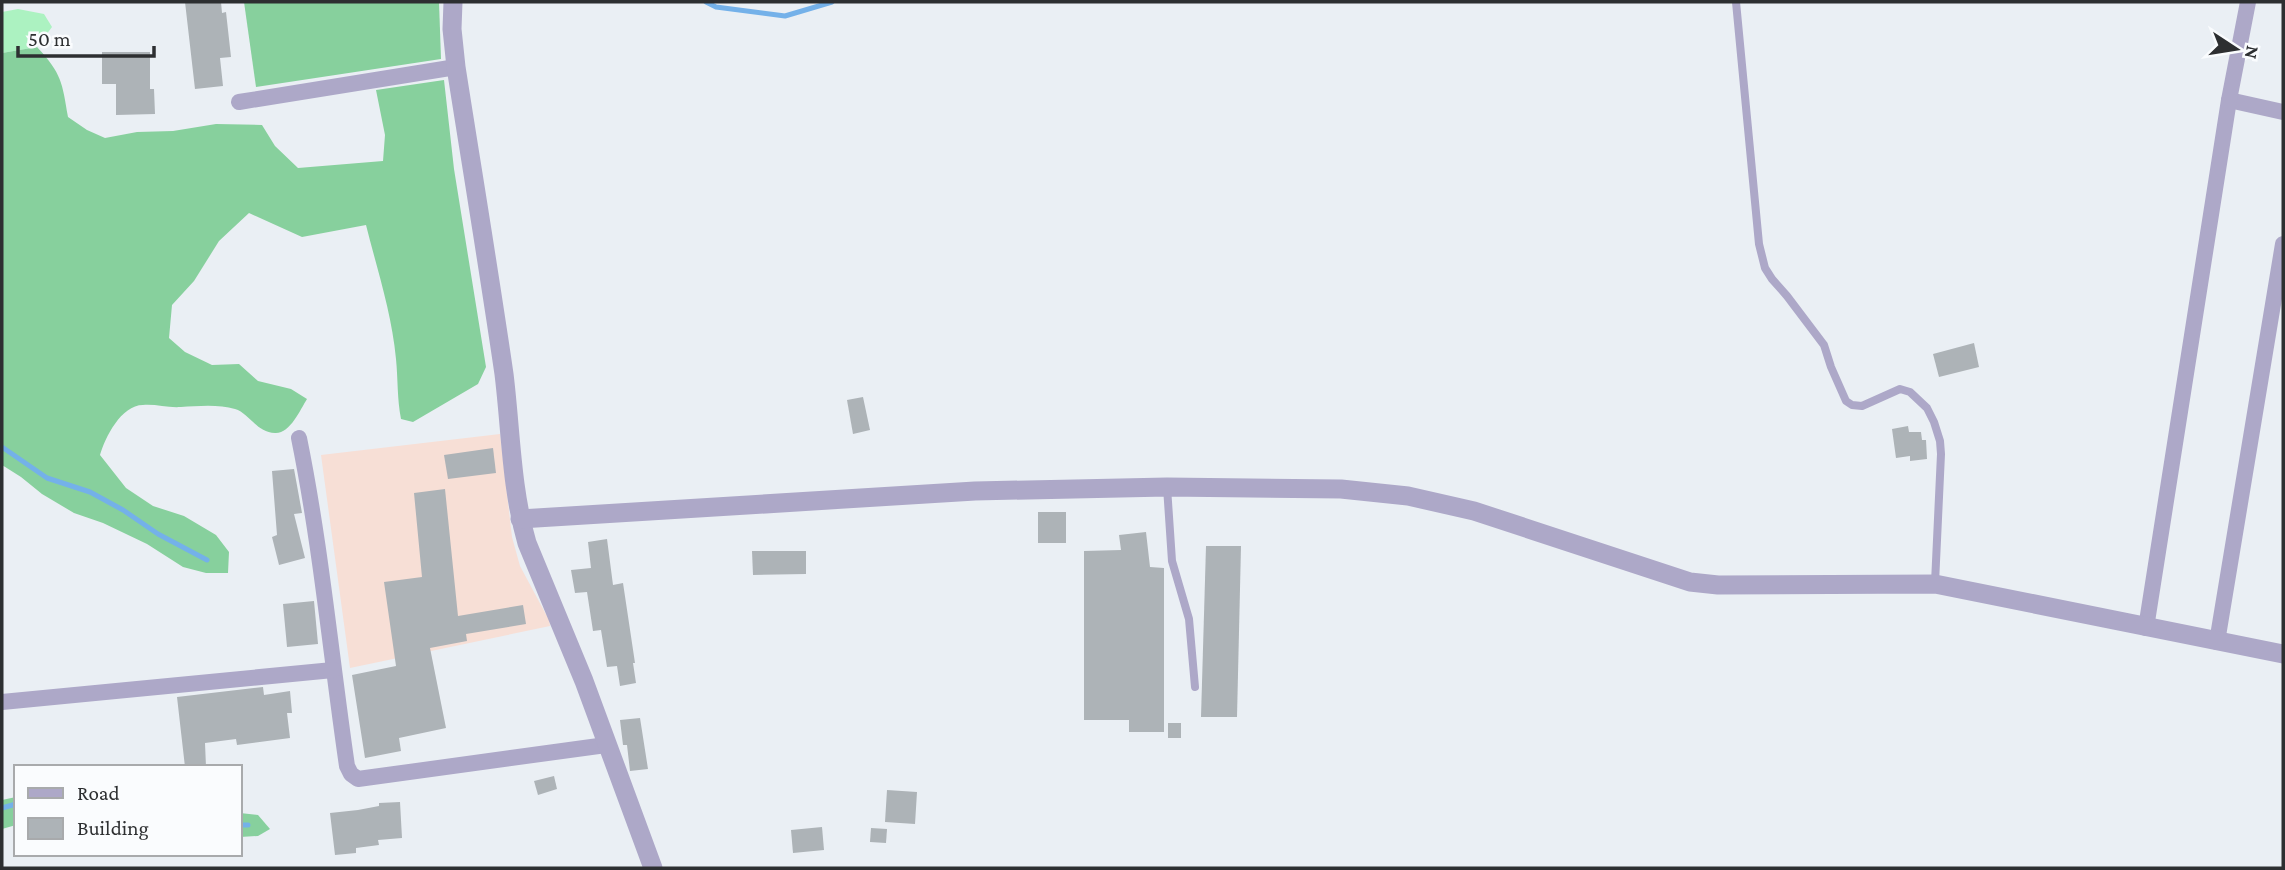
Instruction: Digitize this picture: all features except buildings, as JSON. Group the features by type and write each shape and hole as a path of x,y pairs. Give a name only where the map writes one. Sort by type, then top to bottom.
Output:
{"street":[{"path":"453,2 452,29 456,67 503,373 520,519 653,868"},
{"path":"2146,628 2229,100 2248,2"},
{"path":"239,102 456,67"},
{"path":"2229,100 2283,112"},
{"path":"2217,642 2283,244"},
{"path":"299,438 311,497 333,670 347,766 351,774 358,779 607,746"},
{"path":"520,519 975,491 1167,487 1342,489 1408,496 1474,511 1690,582 1718,586 1935,584 2283,654"},
{"path":"2,702 333,670"}],"lane":[{"path":"1736,2 1759,243 1765,268 1825,345 1831,367 1846,401 1852,405 1862,405 1900,388 1910,392 1930,414 1937,430 1941,454 1935,584"},
{"path":"1167,487 1172,561 1189,619 1195,687"}],"shaded area":[{"path":"500,434 512,537 520,566 550,626 350,668 321,455"}],"green space":[{"path":"244,2 439,2 441,59 256,87"},
{"path":"18,9 44,14 52,27 37,47 2,53 2,12"},
{"path":"37,47 52,64 60,79 68,117 87,130 105,138 216,124 262,125 275,146 298,168 383,161 385,135 376,90 444,80 454,169 486,367 478,384 413,422 401,419 391,325 366,225 302,237 249,213 219,241 194,281 172,305 169,338 185,352 212,365 239,364 258,381 291,389 307,399 298,415 285,430 275,433 268,432 240,411 229,407 135,406 121,416 106,440 100,455 126,488 153,506 184,516 216,535 229,552 228,573 206,573 183,567 147,544 103,523 74,513 2,465 2,53"},
{"path":"14,797 14,826 2,829 2,800"},
{"path":"242,813 258,815 270,829 258,836 242,837"}],"waterway":[{"path":"706,2 716,7 785,16 832,2"},
{"path":"2,447 47,478 90,492 158,534 207,560"},
{"path":"2,808 14,805"},
{"path":"242,825 248,825"}]}
